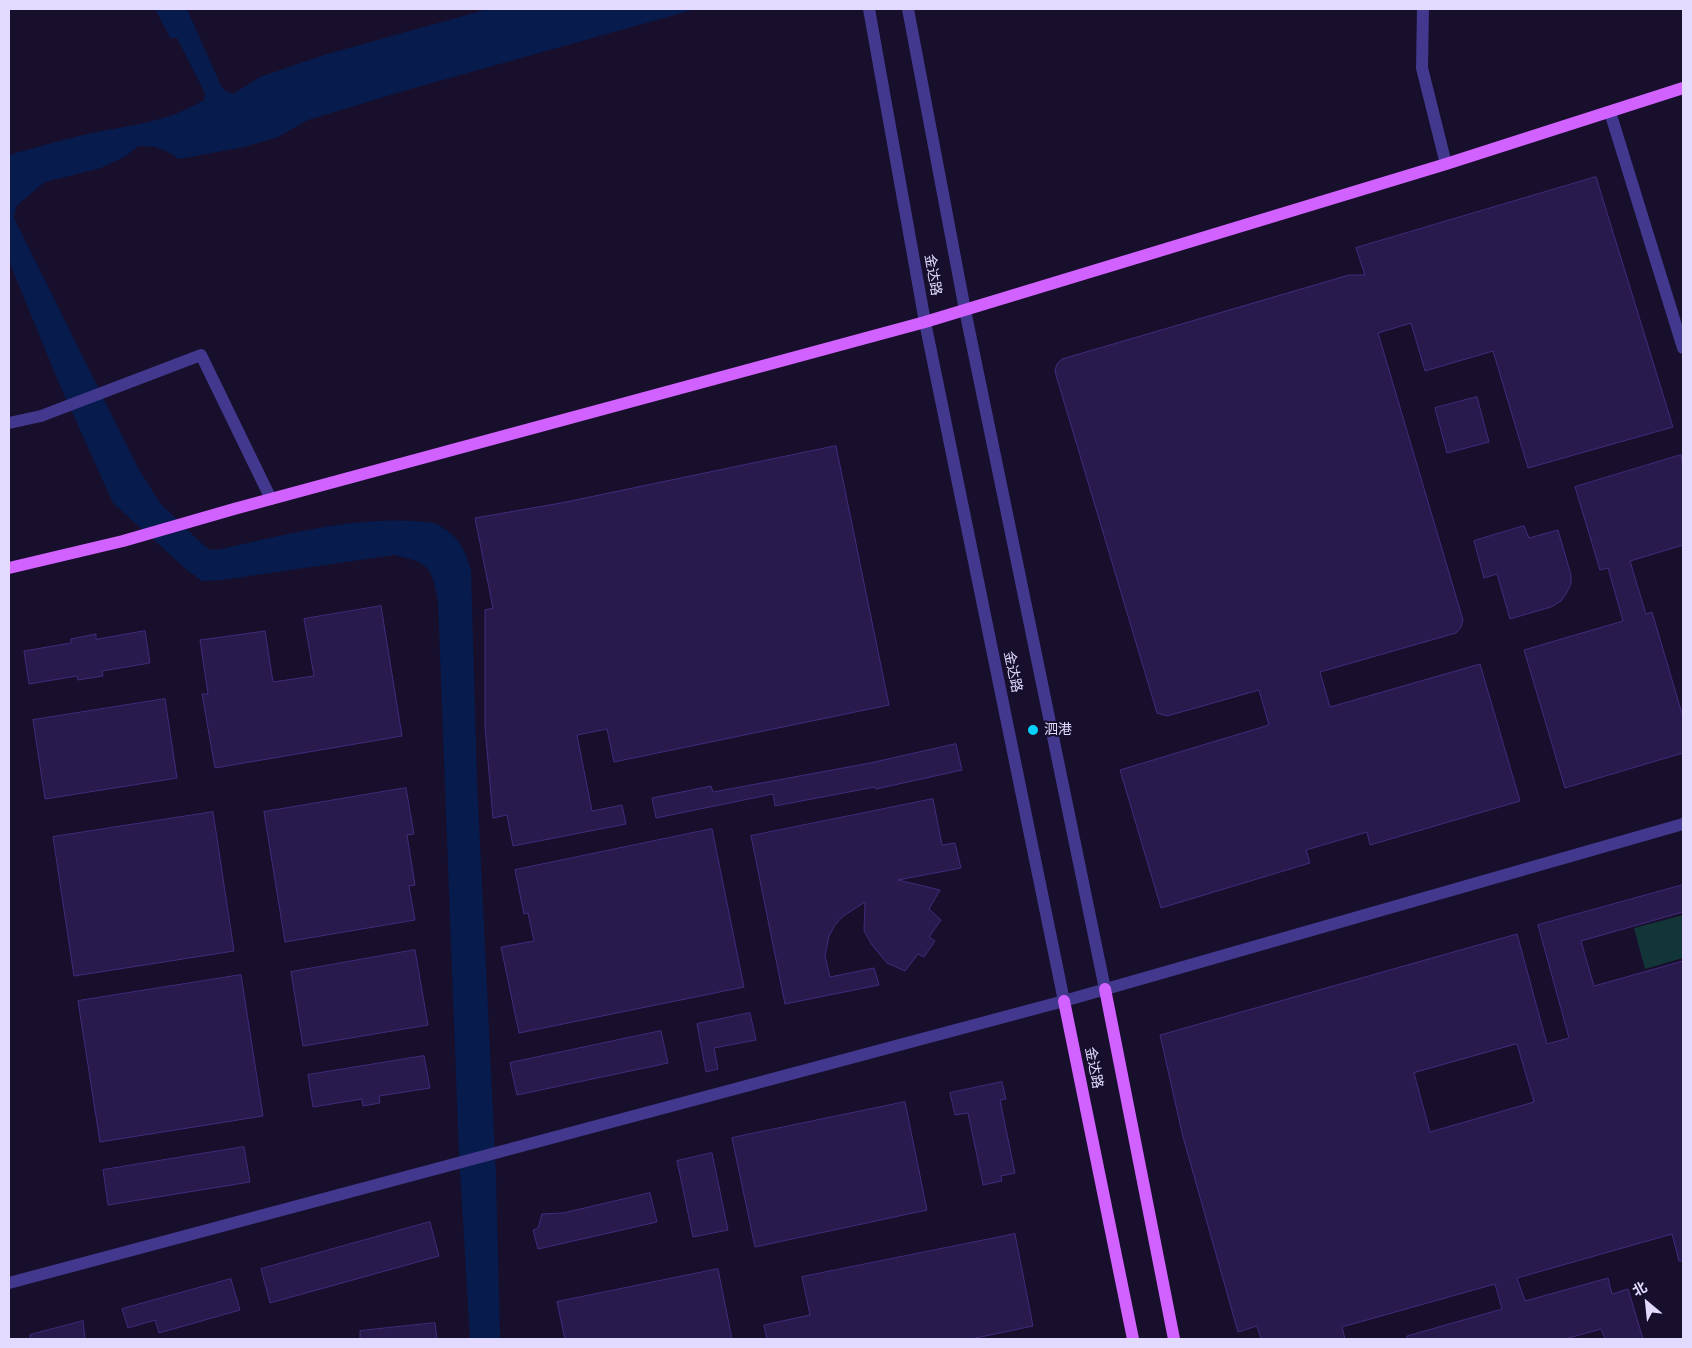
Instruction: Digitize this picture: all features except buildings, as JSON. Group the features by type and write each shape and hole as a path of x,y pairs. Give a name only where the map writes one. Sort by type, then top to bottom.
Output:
{"main road":[{"path":"9,568 123,540 926,322 1446,164 1683,88"},
{"name":"金达路","path":"1105,990 1174,1339"},
{"name":"金达路","path":"1064,1001 1133,1339"}],"street":[{"name":"金达路","path":"869,9 926,322 1064,1001"},
{"name":"金达路","path":"908,9 965,310 1105,990"},
{"path":"1423,9 1422,68 1446,164"},
{"path":"1610,112 1683,348"},
{"path":"9,423 41,416 201,356 272,498"},
{"path":"9,1283 1105,990 1683,824"}],"green space":[{"path":"1683,915 1683,958 1645,969 1634,928"}],"water":[{"path":"155,9 187,9 221,86 224,90 233,94 260,77 324,55 488,9 696,9 407,90 308,120 278,137 244,147 179,159 155,147 139,146 124,157 101,168 45,182 16,206 14,218 138,468 160,503 209,549 217,550 339,525 389,521 431,522 444,528 455,537 463,548 471,570 477,782 496,1176 500,1339 470,1339 459,1153 438,602 431,574 422,564 394,555 222,580 202,581 187,570 113,503 58,381 9,261 9,155 83,135 160,119 204,100 205,93 177,38 170,38"}],"place":[{"name":"泗港","path":"1033,730"}]}
